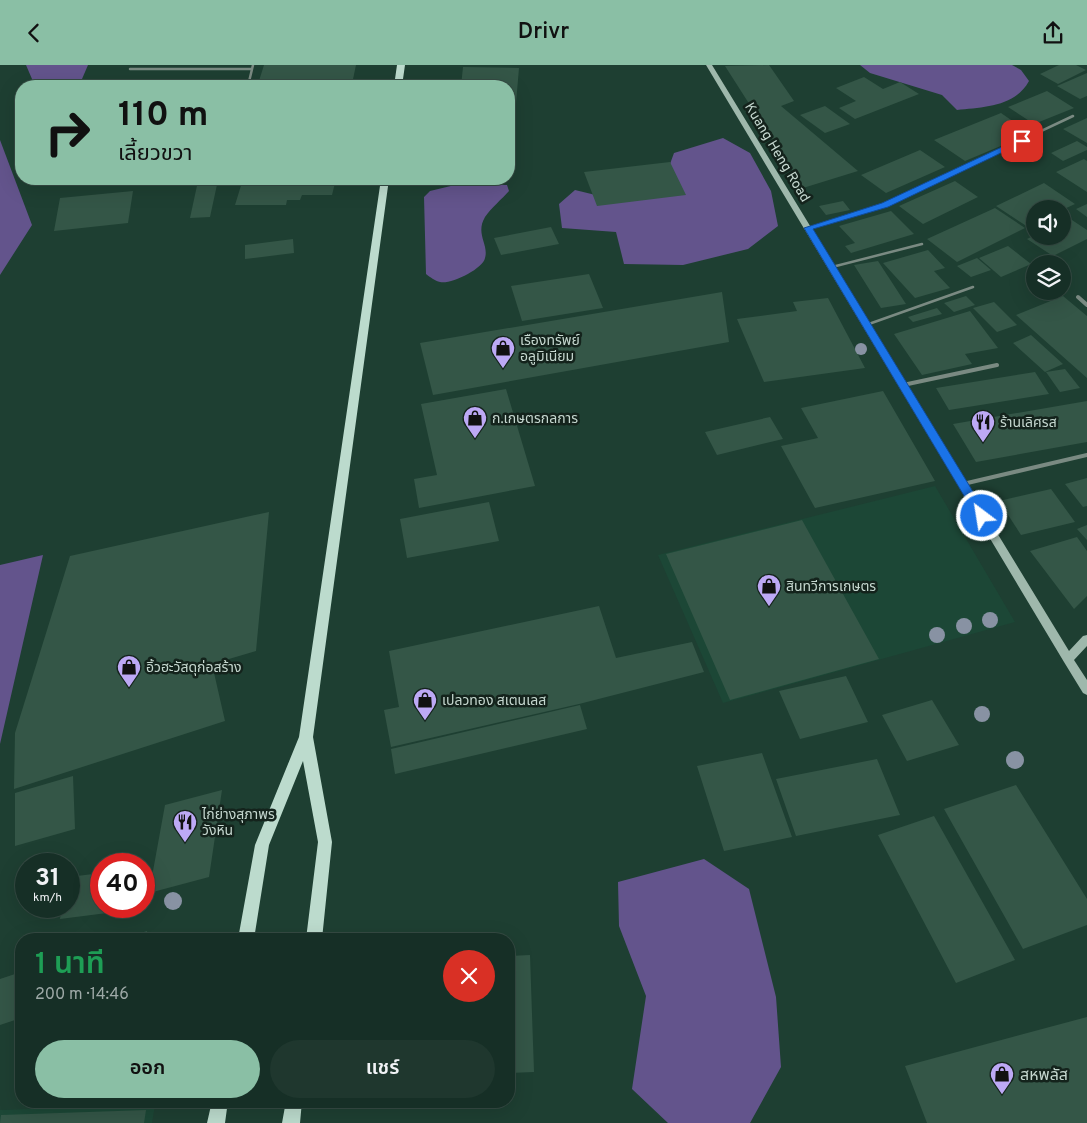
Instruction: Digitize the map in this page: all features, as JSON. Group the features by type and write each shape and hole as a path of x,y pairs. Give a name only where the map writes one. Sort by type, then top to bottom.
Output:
{"main road":[{"path":"399,80 401,65"},
{"path":"247,933 262,845 306,737 384,185"},
{"path":"306,737 326,841 315,933"},
{"path":"216,1123 219,1108"},
{"path":"291,1123 293,1108"}],"street":[{"name":"Kuang Heng Road","path":"709,65 1087,689"},
{"path":"1078,297 1087,305"},
{"path":"1068,659 1087,639"}],"lane":[{"path":"249,80 253,65"},
{"path":"130,69 252,69"},
{"path":"808,228 885,205 1073,116"},
{"path":"832,267 922,244"},
{"path":"866,325 973,287"},
{"path":"903,385 997,365"},
{"path":"963,484 1087,455"}],"shaded area":[{"path":"26,65 88,65 82,80 32,80"},
{"path":"860,65 1012,65 1021,70 1029,81 1023,90 1007,101 988,106 957,110 942,95 870,73"},
{"path":"723,138 750,153 771,191 778,226 748,249 683,265 624,264 616,232 562,228 559,204 575,190 616,200 666,175 674,153"},
{"path":"0,140 15,180 15,185 17,185 32,225 0,275"},
{"path":"455,185 507,185 509,191 487,214 482,223 481,229 486,253 483,262 473,271 451,281 440,282 426,274 424,197 430,191"},
{"path":"935,486 1015,622 723,703 658,555"},
{"path":"43,555 0,744 0,565"},
{"path":"704,859 749,889 776,997 781,1067 750,1123 668,1123 632,1089 646,996 619,926 618,882"},
{"path":"154,1108 152,1123 0,1123 0,1110"}],"building":[{"path":"264,65 356,65 353,80 259,80"},
{"path":"769,65 794,101 781,106 858,171 803,188 725,66"},
{"path":"1059,65 1076,65 1086,70 1058,84 1040,74"},
{"path":"463,67 519,68 515,115 515,80 462,80"},
{"path":"1087,73 1087,96 1080,99 1057,86"},
{"path":"864,77 883,89 900,82 919,94 855,119 839,108 856,101 836,88"},
{"path":"114,79 153,79 153,80"},
{"path":"1047,91 1074,108 1034,124 1008,107"},
{"path":"825,106 850,124 825,133 800,115"},
{"path":"1001,113 1024,129 1008,135 1015,140 965,161 934,140"},
{"path":"1087,118 1087,143 1063,129"},
{"path":"1077,141 1087,147 1087,150 1063,161 1051,153"},
{"path":"920,150 945,167 886,193 861,175"},
{"path":"1084,159 1087,161 1087,192 1056,172"},
{"path":"670,162 686,195 597,206 584,172"},
{"path":"955,181 978,197 923,224 899,206"},
{"path":"1044,183 1069,200 1026,200 1026,226 996,206"},
{"path":"59,185 102,185 101,186"},
{"path":"197,185 217,185 210,217 190,218"},
{"path":"241,185 334,185 332,195 302,195 300,200 287,200 286,205 235,205"},
{"path":"133,191 128,223 54,231 60,198"},
{"path":"843,201 850,210 826,215 819,206"},
{"path":"1087,204 1087,217 1076,209"},
{"path":"995,208 1025,228 957,262 927,239"},
{"path":"891,211 914,234 851,253 845,246 855,243 839,226"},
{"path":"1071,219 1087,230 1087,239 1051,255 1036,245 1071,245"},
{"path":"551,227 559,244 501,255 494,238"},
{"path":"293,239 294,253 245,259 245,245"},
{"path":"1008,246 1026,260 1026,266 1001,277 979,258"},
{"path":"928,250 945,268 934,271 950,288 915,298 883,263"},
{"path":"977,258 991,270 971,277 957,266"},
{"path":"878,261 906,304 881,308 854,265"},
{"path":"589,274 603,308 522,321 511,286"},
{"name":"เรืองทรัพย์ อลูมิเนียม","path":"722,292 729,342 433,395 420,343"},
{"path":"966,296 975,305 954,312 944,303"},
{"path":"828,298 865,368 764,382 737,319 797,311 793,302"},
{"path":"1053,300 1068,300 1087,316 1087,378 1016,315"},
{"path":"994,302 1017,325 997,332 973,308"},
{"path":"937,308 942,314 913,322 908,317"},
{"path":"970,311 998,348 965,354 972,364 922,375 894,334"},
{"path":"1031,335 1063,364 1045,372 1013,343"},
{"path":"1065,369 1080,388 1060,392 1046,372"},
{"path":"1035,372 1049,394 949,410 936,388"},
{"name":"ก.เกษตรกลการ","path":"506,389 535,486 419,508 414,479 437,475 421,404"},
{"path":"883,391 935,481 815,508 781,446 818,438 801,408"},
{"path":"1087,401 1087,442 976,462 953,424"},
{"path":"770,417 783,439 717,455 705,432"},
{"path":"1087,478 1087,506 1083,507 1065,484"},
{"path":"1051,489 1075,522 1021,535 999,501"},
{"path":"489,502 499,541 407,558 400,519"},
{"path":"269,512 256,651 212,664 225,721 14,789 15,733 70,556"},
{"name":"สินทวีการเกษตร","path":"802,520 879,659 730,700 666,554"},
{"path":"1087,525 1087,540 1077,529"},
{"path":"1077,537 1087,551 1087,596 1074,609 1030,551"},
{"path":"599,606 616,658 692,642 704,672 579,704 391,747 384,710 399,707 389,651"},
{"path":"846,676 868,722 800,739 779,691"},
{"path":"932,700 959,745 907,761 882,715"},
{"path":"580,705 587,729 395,774 391,749"},
{"path":"762,753 792,837 724,851 697,766"},
{"path":"877,759 900,815 796,836 776,779"},
{"path":"73,776 75,829 15,846 15,793"},
{"path":"1016,785 1087,899 1087,925 1023,949 944,809"},
{"path":"222,790 209,877 155,891 155,860 165,805"},
{"path":"934,816 1015,960 956,983 878,835"},
{"path":"90,874 90,915 80,916 80,876"},
{"path":"530,955 534,1072 515,1073 515,956"},
{"path":"15,974 15,1020 0,1025 0,979"},
{"name":"สหพลัส","path":"1087,1017 1087,1123 927,1123 905,1066"},
{"path":"146,1110 144,1123 0,1123 1,1115"}],"place":[{"name":"เรืองทรัพย์ อลูมิเนียม","path":"503,369"},
{"name":"ก.เกษตรกลการ","path":"475,439"},
{"name":"ร้านเลิศรส","path":"983,443"},
{"name":"สินทวีการเกษตร","path":"769,607"},
{"name":"อิ้วฮะวัสดุก่อสร้าง","path":"129,688"},
{"name":"เปลวทอง สเตนเลส","path":"425,721"},
{"name":"ไก่ย่างสุภาพร วังหิน","path":"185,843"},
{"name":"สหพลัส","path":"1002,1095"}],"route":[{"path":"982,516 808,228 885,205 1022,141"}]}
